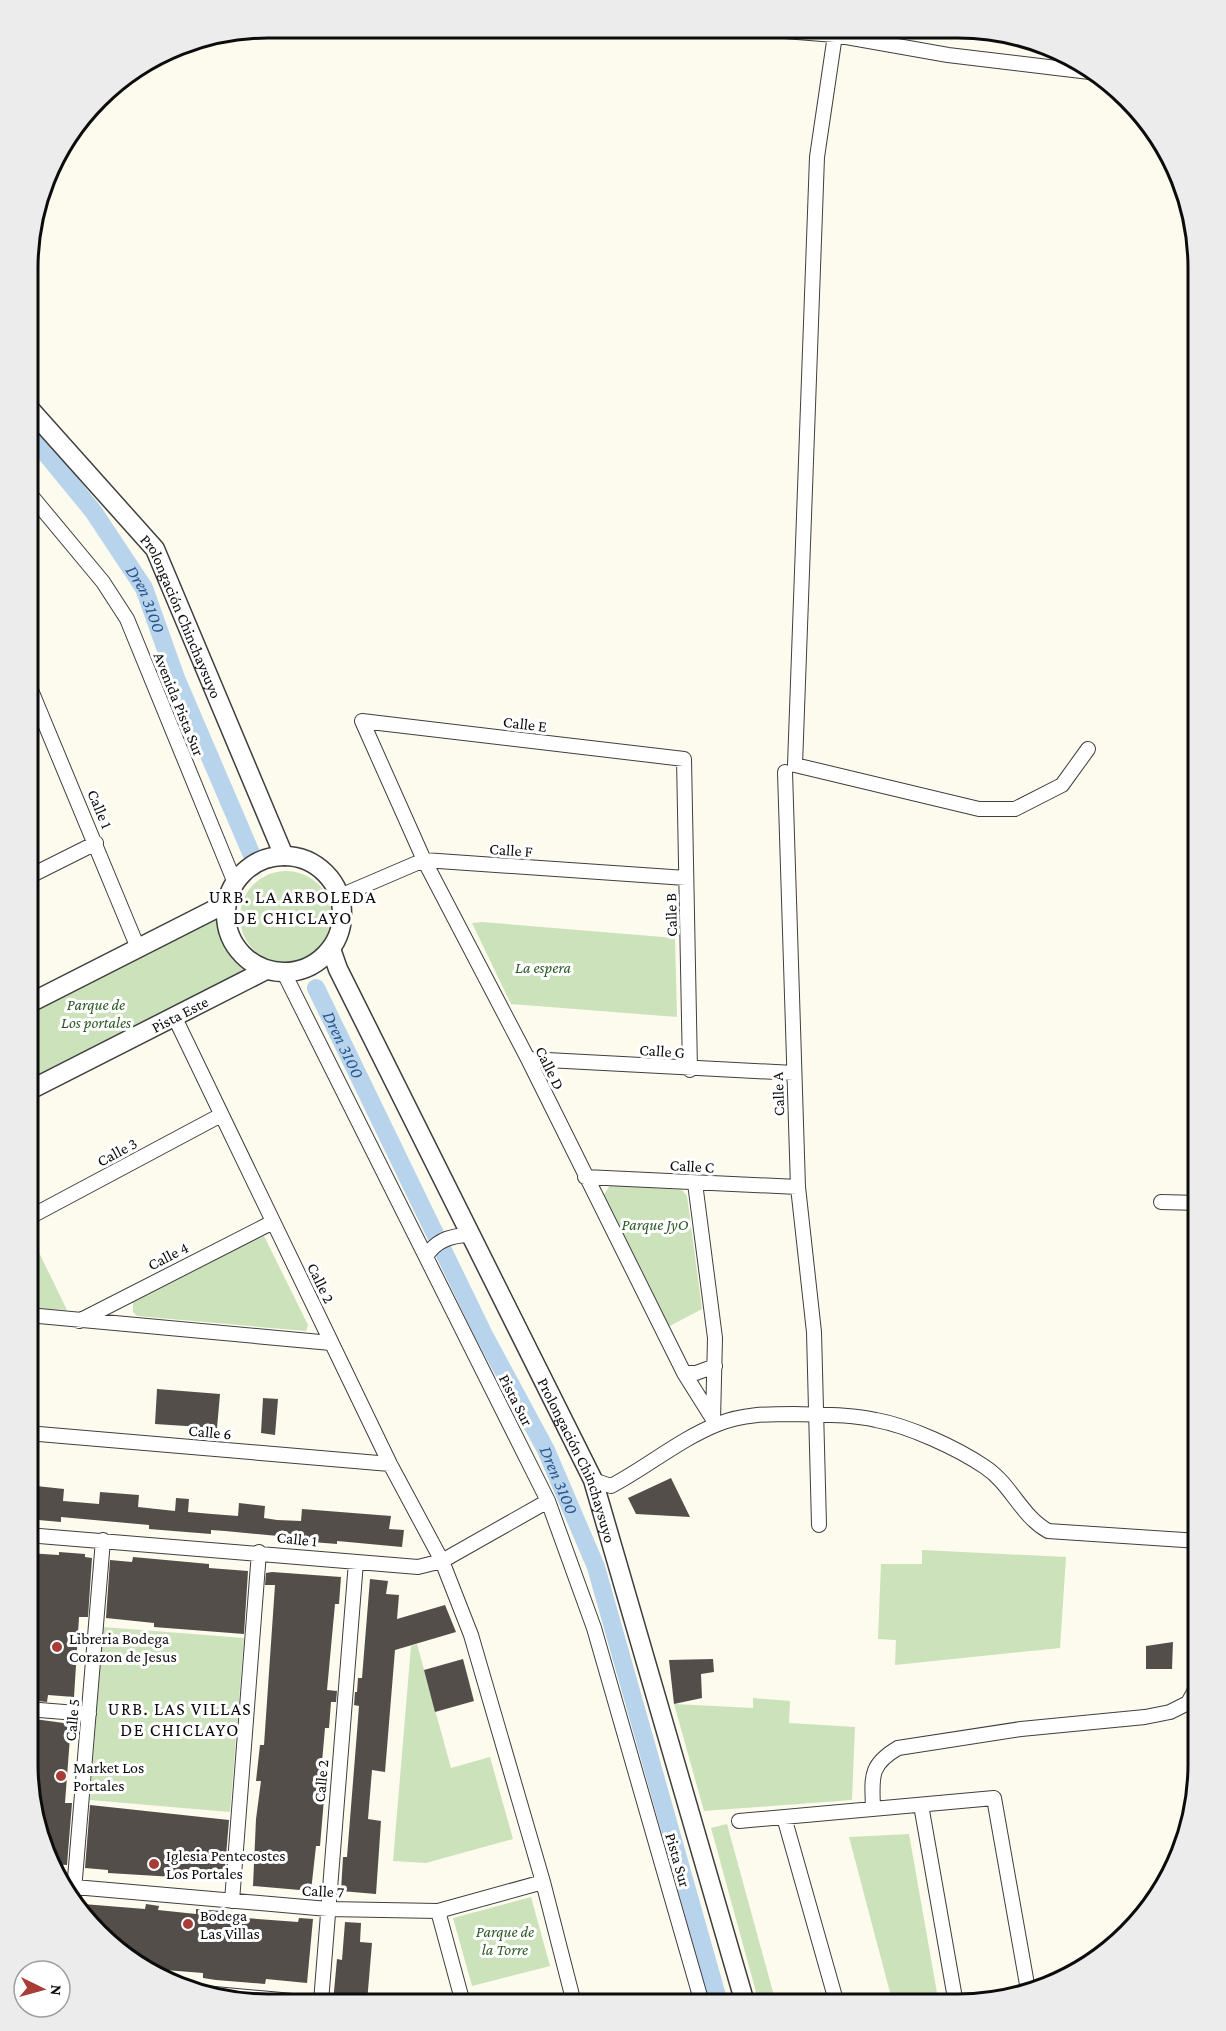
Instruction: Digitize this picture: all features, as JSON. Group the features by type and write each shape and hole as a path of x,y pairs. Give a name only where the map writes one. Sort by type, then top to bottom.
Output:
{"street":[{"path":"836,38 817,157 795,765 979,809 1016,809 1062,785 1088,749"},
{"path":"853,38 948,55 1077,70"},
{"name":"Prolongación Chinchaysuyo","path":"38,418 154,549 284,856"},
{"name":"Avenida Pista Sur","path":"38,504 103,582 127,620 235,883"},
{"name":"Calle 1","path":"38,707 138,948"},
{"name":"Calle E","path":"362,721 684,759"},
{"name":"Calle D","path":"362,721 424,860 528,1059 684,1373 715,1422"},
{"name":"Calle B","path":"684,759 690,1070"},
{"name":"Calle A","path":"785,772 798,1187 814,1332 814,1414 819,1525"},
{"path":"38,872 96,843"},
{"path":"284,856 302,859 319,867 331,880 340,896 342,914 340,932 331,949 310,966 275,972 245,957 230,936 226,919 227,903 235,883 248,869 284,856"},
{"name":"Calle F","path":"340,896 424,860 687,878"},
{"path":"38,999 227,903"},
{"name":"Prolongación Chinchaysuyo","path":"331,949 338,969 465,1235 593,1480 742,1994"},
{"name":"Pista Este","path":"38,1086 175,1018 275,972"},
{"name":"Pista Sur","path":"275,972 428,1253 548,1501 594,1628 699,1994"},
{"name":"Calle 2","path":"175,1018 390,1464 442,1561 471,1635 543,1882 572,1994"},
{"name":"Calle G","path":"528,1059 690,1070 794,1073"},
{"name":"Calle 3","path":"38,1213 221,1115"},
{"name":"Calle C","path":"585,1177 798,1187"},
{"path":"695,1183 715,1338 715,1422"},
{"path":"1161,1202 1188,1203"},
{"name":"Calle 4","path":"79,1321 273,1222"},
{"path":"428,1253 438,1242 465,1235"},
{"path":"38,1317 331,1343"},
{"path":"684,1373 705,1371 715,1366"},
{"path":"593,1480 611,1486 715,1422 754,1414 814,1414 878,1420 963,1454 987,1468 1004,1484 1035,1524 1048,1531 1188,1540"},
{"name":"Calle 6","path":"38,1434 390,1464"},
{"name":"Calle 1","path":"38,1536 259,1552 418,1567 442,1561 548,1501"},
{"name":"Calle 5","path":"70,1881 89,1714 102,1540"},
{"path":"231,1901 259,1552"},
{"name":"Calle 2","path":"322,1994 356,1562"},
{"path":"873,1808 873,1774 881,1758 898,1748 1022,1730 1144,1718 1170,1712 1188,1703"},
{"path":"38,1710 89,1714"},
{"path":"739,1821 994,1797 1027,1983"},
{"path":"921,1805 954,1994"},
{"path":"784,1817 834,1994"},
{"name":"Calle 7","path":"74,1887 328,1908 438,1911 543,1882"},
{"path":"438,1911 461,1994"}],"green space":[{"path":"286,871 304,874 319,884 329,899 332,917 329,935 319,950 304,960 286,963 268,960 253,950 243,935 240,917 243,899 253,884 268,874"},
{"name":"Parque de Los portales","path":"219,918 228,946 247,969 38,1075 38,1009"},
{"name":"La espera","path":"472,923 675,938 677,1017 511,1004"},
{"name":"Parque JyO","path":"610,1185 682,1190 687,1196 702,1309 668,1327 602,1198"},
{"path":"264,1236 308,1325 306,1331 137,1316 133,1312 133,1299"},
{"path":"38,1251 67,1310 38,1309"},
{"path":"922,1550 1066,1557 1060,1648 895,1665 896,1640 878,1639 881,1564 922,1564"},
{"path":"103,1627 244,1638 230,1812 90,1800"},
{"path":"417,1644 451,1768 490,1757 513,1839 426,1863 393,1861 411,1646"},
{"path":"753,1698 790,1701 789,1723 855,1727 852,1800 704,1811 674,1704 753,1708"},
{"path":"727,1824 774,1994 757,1994 711,1828"},
{"path":"909,1834 937,1994 890,1994 849,1837"},
{"name":"Parque de la Torre","path":"531,1897 550,1966 472,1986 453,1918"}],"building":[{"path":"157,1389 220,1394 217,1428 155,1424"},
{"path":"263,1398 278,1399 275,1435 261,1433"},
{"path":"671,1478 690,1517 636,1514 628,1498"},
{"path":"38,1486 64,1489 63,1501 99,1504 100,1492 139,1495 138,1507 175,1511 176,1498 189,1499 188,1512 238,1516 239,1503 265,1506 264,1518 277,1520 301,1521 302,1509 391,1516 389,1529 404,1530 402,1547 337,1541 337,1544 300,1541 300,1538 211,1530 211,1534 149,1529 149,1525 61,1517 61,1522 38,1520"},
{"path":"59,1552 85,1554 85,1557 92,1558 88,1617 79,1617 74,1697 48,1695 47,1702 38,1701 38,1554 59,1555"},
{"path":"133,1557 209,1564 209,1568 248,1571 244,1634 154,1627 154,1623 106,1618 110,1560 132,1562"},
{"path":"266,1573 341,1577 339,1604 335,1604 327,1690 337,1691 336,1702 331,1702 329,1728 325,1728 322,1762 327,1762 320,1846 316,1846 311,1891 253,1886 256,1819 261,1781 256,1781 260,1745 264,1745 275,1585 265,1585"},
{"path":"370,1579 388,1581 386,1594 399,1595 397,1619 445,1605 456,1632 395,1650 385,1772 372,1770 368,1819 381,1821 376,1894 341,1891 343,1857 347,1857 359,1706 354,1705 355,1692 357,1692 358,1678 362,1678"},
{"path":"1173,1642 1172,1669 1146,1669 1146,1646"},
{"path":"463,1659 474,1701 435,1712 424,1670"},
{"path":"713,1659 714,1672 701,1674 702,1698 674,1704 669,1660"},
{"path":"38,1720 71,1724 65,1803 72,1803 67,1865 61,1865 55,1851 45,1823 39,1793"},
{"path":"90,1805 229,1820 224,1880 108,1873 108,1870 85,1868"},
{"path":"86,1904 145,1909 146,1904 159,1906 158,1910 196,1914 196,1909 246,1913 245,1918 298,1922 299,1918 313,1919 307,1983 266,1979 265,1984 216,1980 203,1978 203,1973 166,1970 153,1963 116,1936"},
{"path":"345,1922 361,1923 360,1942 372,1943 368,1994 334,1994 337,1959 342,1960"}],"waterway":[{"name":"Dren 3100","path":"38,444 93,511 144,588 176,678 251,853"},
{"name":"Dren 3100","path":"316,988 484,1335 546,1450 596,1567 716,1994"}],"place":[{"name":"Libreria Bodega Corazon de Jesus","path":"57,1647"},
{"name":"Market Los Portales","path":"61,1776"},
{"name":"Iglesia Pentecostes Los Portales","path":"154,1864"},
{"name":"Bodega Las Villas","path":"188,1924"}],"district":[{"name":"URB. LA ARBOLEDA DE CHICLAYO","path":"293,907"},
{"name":"URB. LAS VILLAS DE CHICLAYO","path":"180,1719"}]}
